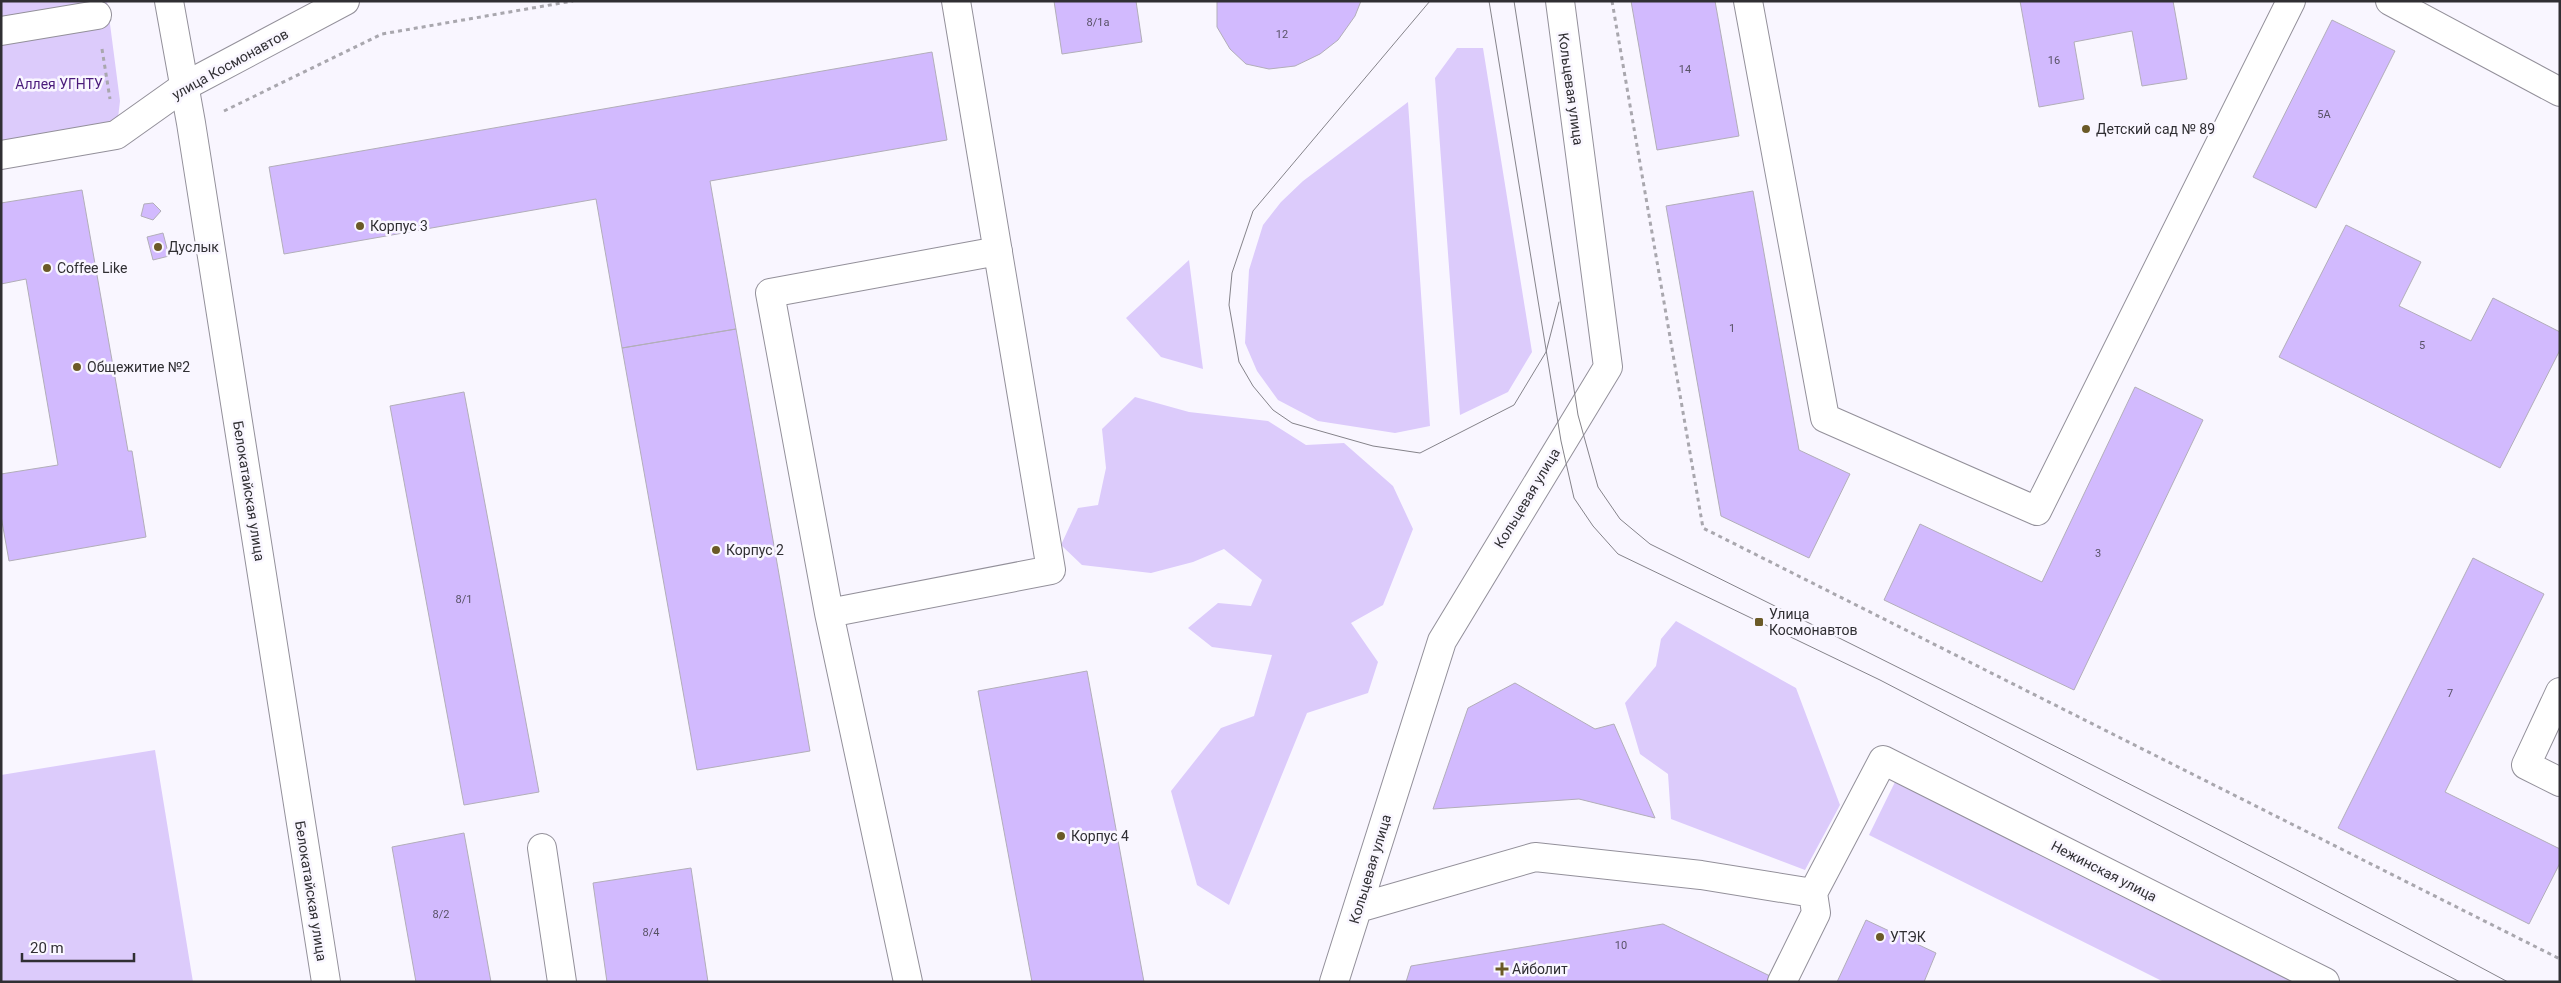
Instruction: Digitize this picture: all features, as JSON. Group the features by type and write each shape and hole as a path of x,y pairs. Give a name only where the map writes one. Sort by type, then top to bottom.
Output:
{"street":[{"name":"Белокатайская улица","path":"169,1 191,123 326,982"},
{"name":"улица Космонавтов","path":"1,155 116,135 184,86 345,1"},
{"path":"829,614 1051,570 956,1"},
{"name":"Кольцевая улица","path":"1334,982 1442,641 1608,367 1560,1"},
{"path":"1748,1 1825,418 2037,511 2292,1"},
{"path":"2390,1 2560,92"},
{"path":"1,31 97,14"},
{"path":"908,982 829,614 770,293 998,251"},
{"path":"2560,692 2526,765 2560,782"},
{"name":"Нежинская улица","path":"1813,893 1883,760 2325,982"},
{"path":"542,848 562,982"},
{"path":"1358,908 1535,857 1702,875 1813,893 1816,913 1782,982"}],"path":[{"path":"191,123 228,109 382,34 572,1"},
{"path":"1612,1 1702,528 2560,958"},
{"path":"97,14 116,135"}],"green space":[{"name":"Аллея УГНТУ","path":"1,1 107,1 120,101 116,135 1,155"},
{"path":"1457,48 1483,48 1532,352 1508,392 1460,415 1435,78"},
{"path":"1408,102 1430,426 1395,433 1318,421 1278,400 1257,371 1245,343 1249,270 1263,225 1281,202 1303,181"},
{"path":"1189,260 1203,369 1161,357 1126,318"},
{"path":"1135,397 1189,412 1268,421 1306,445 1344,443 1393,486 1413,529 1383,605 1351,623 1378,662 1368,693 1307,713 1229,905 1197,885 1171,791 1221,728 1254,716 1272,655 1212,647 1188,628 1218,603 1251,606 1262,580 1224,549 1193,562 1151,573 1082,565 1061,545 1078,508 1098,505 1106,468 1102,429"},
{"path":"1676,621 1796,688 1840,805 1805,870 1671,819 1668,774 1640,754 1625,703 1656,666 1661,639"},
{"path":"155,750 193,982 1,982 1,775"},
{"path":"1895,782 2297,982 2164,982 1869,835"}],"building":[{"path":"1054,1 1136,1 1142,42 1062,54"},
{"path":"1217,1 1361,1 1355,16 1338,40 1320,54 1295,66 1269,69 1246,64 1230,49 1217,27"},
{"path":"1631,1 1715,1 1739,136 1657,150"},
{"path":"2020,1 2173,1 2187,79 2142,86 2132,31 2074,42 2084,99 2039,107"},
{"path":"2332,20 2395,51 2316,208 2253,177"},
{"name":"Корпус 3","path":"932,52 947,140 710,181 736,329 622,348 596,199 284,254 269,167"},
{"name":"Общежитие №2","path":"82,190 128,451 132,451 146,537 9,561 1,516 1,474 58,465 26,279 1,284 1,203"},
{"path":"1753,191 1799,450 1850,474 1809,558 1721,516 1666,206"},
{"path":"153,203 161,211 153,220 141,216 144,204"},
{"path":"2346,225 2421,262 2399,306 2471,341 2493,298 2560,332 2560,350 2500,468 2279,357"},
{"name":"Дуслык","path":"163,233 169,256 153,260 147,237"},
{"name":"Корпус 2","path":"736,329 810,751 697,770 622,348"},
{"path":"2135,387 2203,420 2074,690 1884,600 1920,524 2042,582"},
{"path":"464,392 539,792 464,805 390,406"},
{"path":"2473,558 2544,594 2445,792 2560,849 2560,863 2529,924 2338,828"},
{"name":"Корпус 4","path":"1087,671 1144,982 1032,982 978,691"},
{"path":"1515,683 1595,729 1614,724 1655,818 1579,799 1433,809 1468,708"},
{"path":"464,833 491,982 416,982 392,847"},
{"path":"691,868 708,982 607,982 593,883"},
{"name":"УТЭК","path":"1866,920 1936,953 1924,982 1837,982"},
{"path":"1663,924 1770,976 1767,982 1406,982 1411,966"}],"tram line":[{"path":"1430,1 1253,211 1232,273 1229,305 1239,362 1253,386 1273,410 1292,423 1373,446 1420,453 1514,405 1546,352 1559,302"},
{"path":"1489,1 1561,441 1574,498 1593,526 1618,554 1880,680 2460,982"},
{"path":"1514,1 1578,415 1598,487 1620,519 1650,544 2188,814 2508,982"}],"place":[{"name":"Детский сад № 89","path":"2086,129"},
{"name":"Корпус 3","path":"360,226"},
{"name":"Дуслык","path":"158,247"},
{"name":"Coffee Like","path":"47,268"},
{"name":"Общежитие №2","path":"77,367"},
{"name":"Корпус 2","path":"716,550"},
{"name":"Улица Космонавтов","path":"1759,622"},
{"name":"Корпус 4","path":"1061,836"},
{"name":"УТЭК","path":"1880,937"},
{"name":"Айболит","path":"1502,969"}]}
